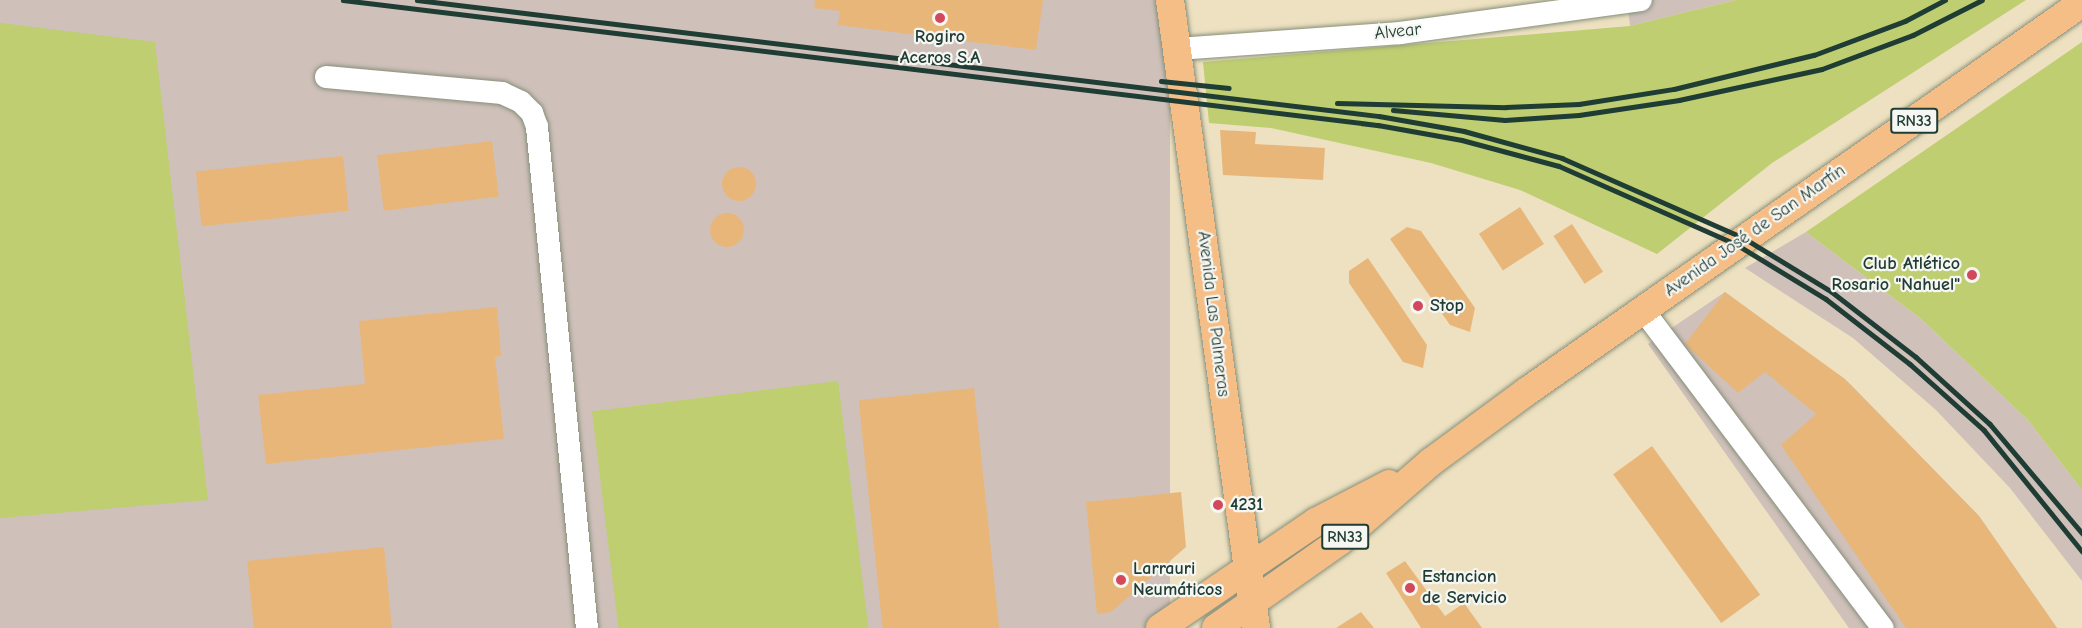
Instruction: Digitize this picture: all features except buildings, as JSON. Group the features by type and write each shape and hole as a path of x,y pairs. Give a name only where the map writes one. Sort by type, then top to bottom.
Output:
{"main road":[{"name":"Avenida Las Palmeras","path":"1170,0 1254,616"},
{"name":"Avenida José de San Martín","path":"1254,616 1431,462 1643,310 2082,3"},
{"name":"Avenida José de San Martín","path":"1246,569 1316,522 1431,462"},
{"name":"RN33","path":"1160,628 1246,569"},
{"name":"RN33","path":"1216,628 1254,616"}],"street":[{"name":"Alvear","path":"1178,49 1400,33 1641,0"},
{"path":"326,77 502,93 521,102 532,113 537,127 587,628"},
{"path":"1643,310 1883,628"}],"shaded area":[{"path":"0,0 1170,0 1170,628 0,628"},
{"path":"1627,0 1736,0 1630,26"},
{"path":"1806,232 1920,318 2028,420 2082,490 2082,581 2010,488 1936,410 1853,338 1745,268"},
{"path":"1725,292 1851,385 1979,516 2057,628 1849,628 1648,344"}],"green space":[{"path":"1736,0 2026,0 1772,163 1657,254 1520,190 1431,163 1271,128 1209,123 1203,62 1630,26"},
{"path":"0,23 155,42 208,500 0,518"},
{"name":"Club Atlético Rosario \"Nahuel\"","path":"2082,42 2082,490 2028,420 1920,318 1806,232"},
{"path":"838,381 868,628 618,628 592,411"}],"railway":[{"path":"343,0 1378,125 1462,140 1559,166 1736,244 1826,299 1910,364 1984,430 2082,551"},
{"path":"417,0 1379,116 1464,131 1562,158 1744,238 1832,292 1916,357 1990,424 2082,533"},
{"path":"1337,103 1506,107 1579,104 1674,89 1814,55 1905,21 1945,0"},
{"path":"1393,110 1505,120 1579,115 1679,100 1822,69 1913,35 1982,0"},
{"path":"1161,81 1229,88"}],"place":[{"name":"Rogiro Aceros S.A","path":"940,18"},
{"name":"Club Atlético Rosario \"Nahuel\"","path":"1972,275"},
{"name":"Stop","path":"1418,306"},
{"name":"4231","path":"1218,505"},
{"name":"Larrauri Neumáticos","path":"1121,580"},
{"name":"Estancion de Servicio","path":"1410,588"}]}
